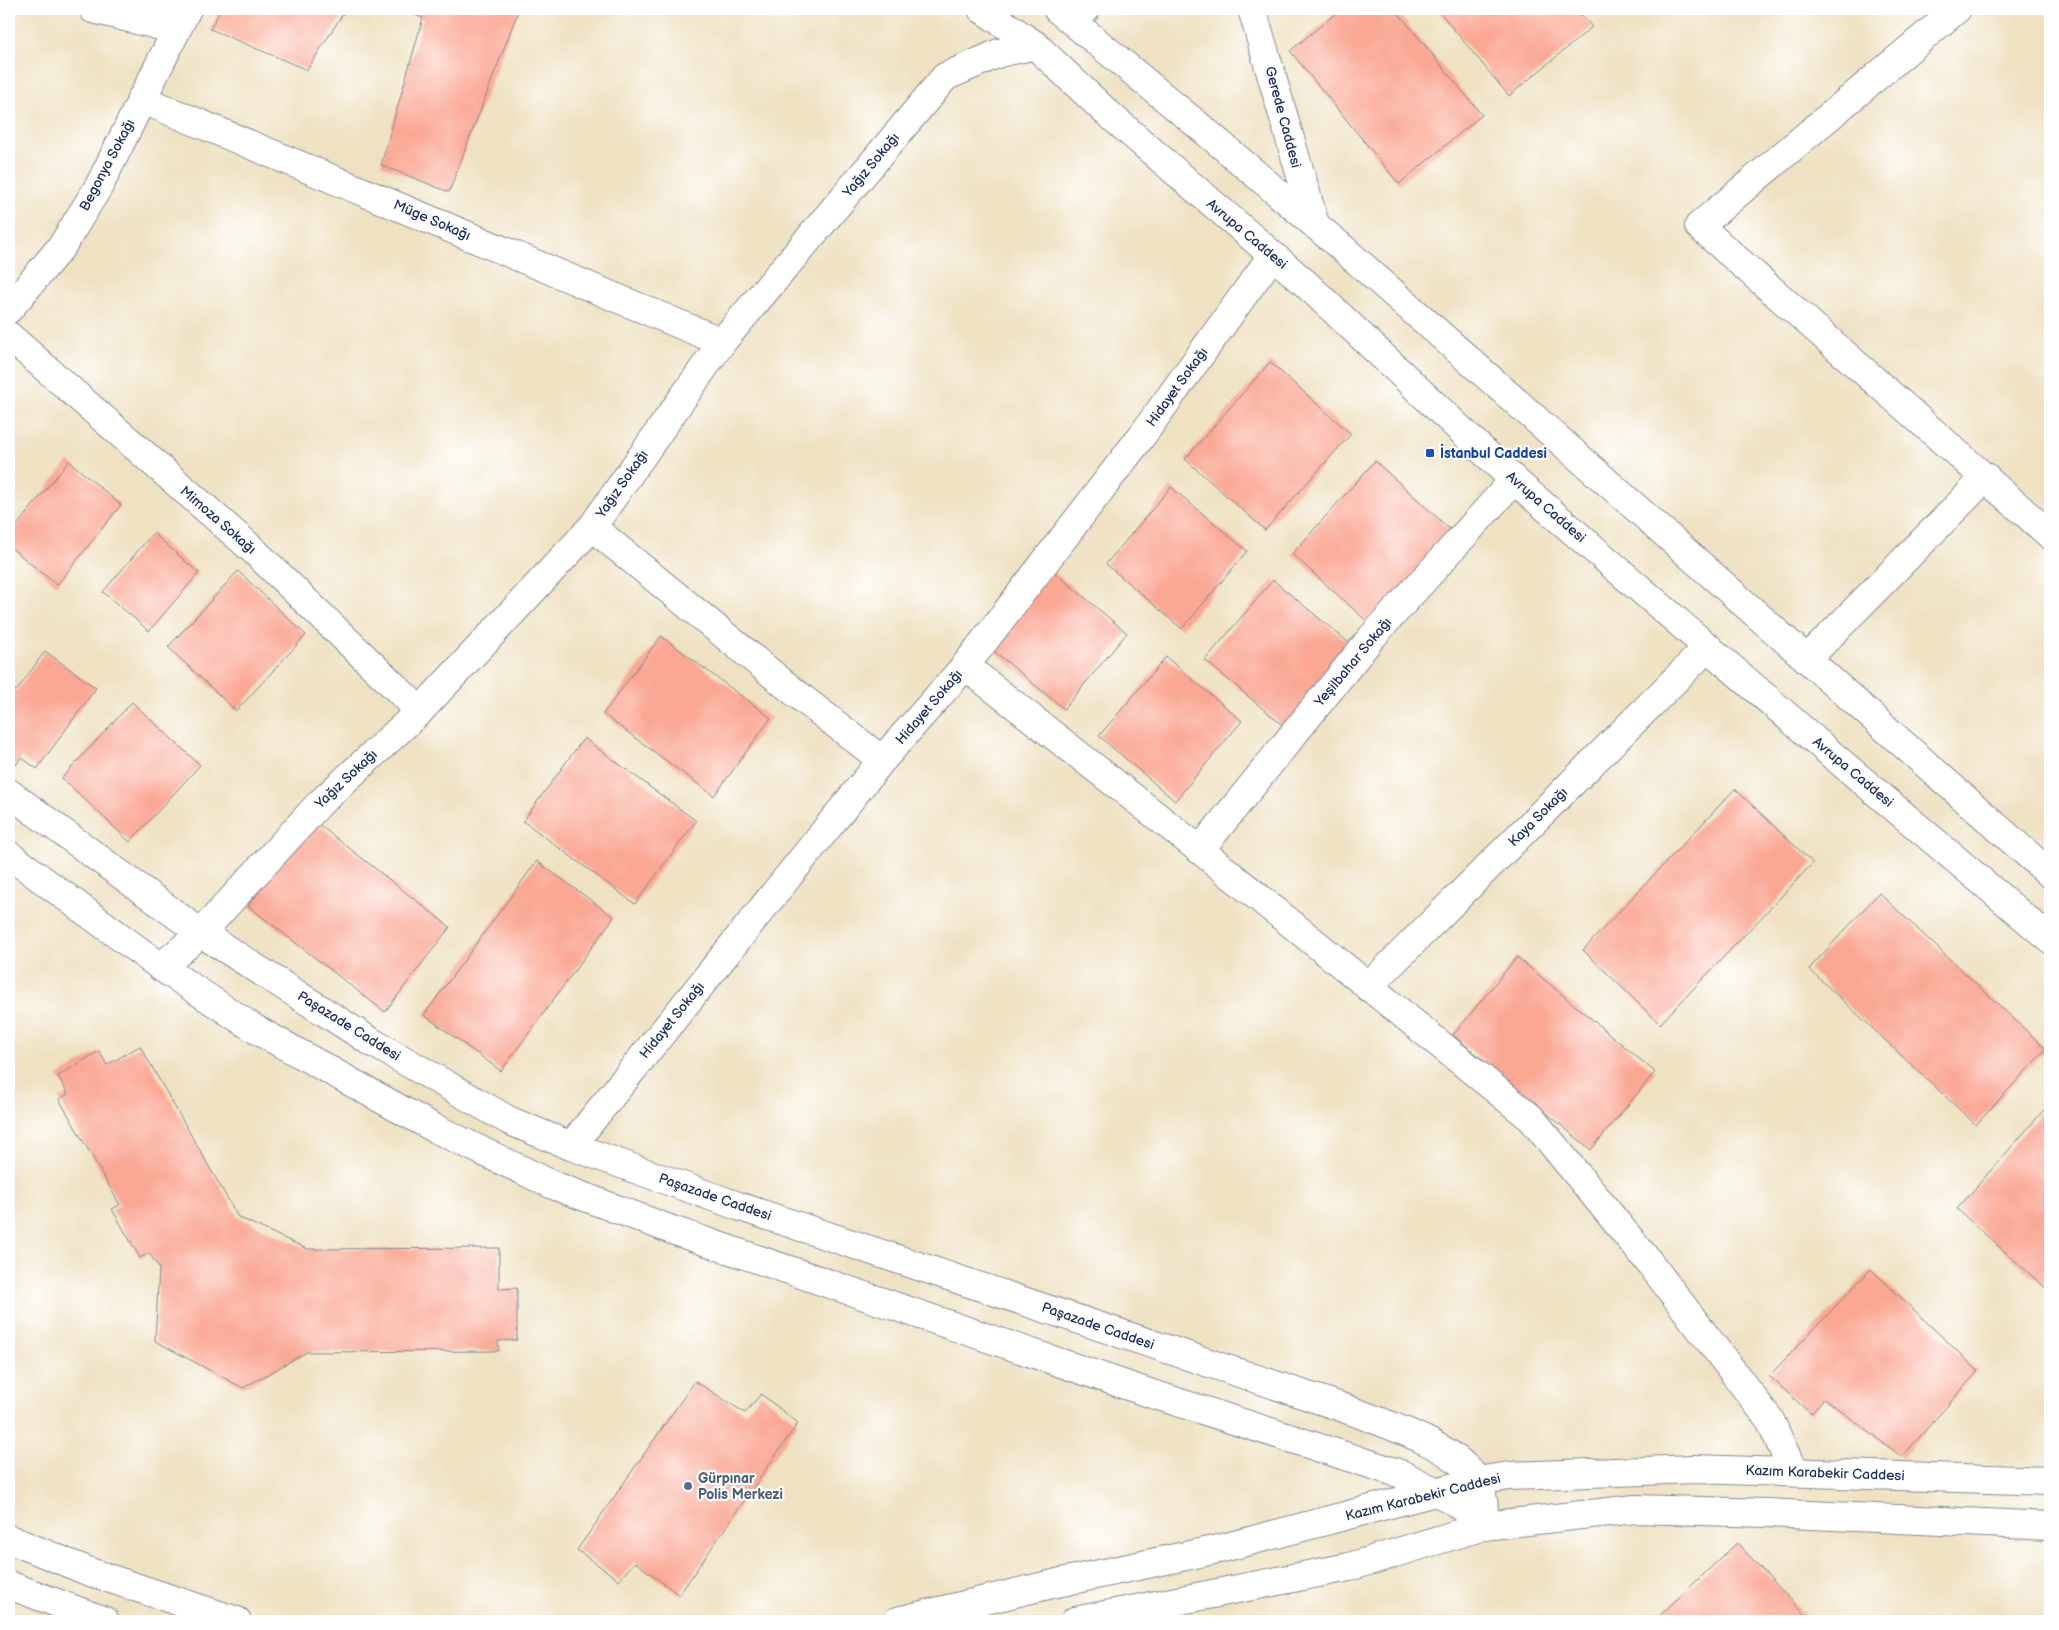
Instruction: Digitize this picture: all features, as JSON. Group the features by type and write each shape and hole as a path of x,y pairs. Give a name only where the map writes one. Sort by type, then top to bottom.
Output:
{"street":[{"path":"93,9 181,19"},
{"name":"Avrupa Caddesi","path":"982,9 1035,45 1104,110 1305,283 1514,480 1830,754 2050,939"},
{"name":"Gerede Caddesi","path":"1252,9 1315,224"},
{"path":"1957,9 1699,226 2050,535"},
{"path":"1035,45 1069,10 1315,224 2050,874"},
{"name":"Begonya Sokağı","path":"9,309 62,246 99,186 181,19"},
{"name":"Yağız Sokağı","path":"161,967 200,932 319,804 420,711 592,527 722,342 945,76 999,53 1035,45"},
{"name":"Müge Sokağı","path":"141,100 722,342"},
{"name":"Hidayet Sokağı","path":"571,1146 882,760 965,666 1135,445 1272,256"},
{"name":"Mimoza Sokağı","path":"9,336 252,549 420,711"},
{"path":"1807,659 1986,477"},
{"name":"Yeşilbahar Sokağı","path":"1200,850 1372,637 1514,480"},
{"path":"592,527 882,760"},
{"name":"Kaya Sokağı","path":"1368,987 1708,647"},
{"path":"965,666 1200,850 1531,1118 1649,1262 1770,1420 1793,1471"},
{"name":"Paşazade Caddesi","path":"9,792 200,932 370,1041 510,1121 571,1146 738,1206 1344,1408 1431,1442 1462,1466 1477,1482"},
{"path":"9,855 161,967 256,1029 434,1128 552,1185 672,1230 1140,1390 1401,1474 1454,1501 1484,1526"},
{"name":"Kazım Karabekir Caddesi","path":"897,1621 1056,1583 1223,1548 1437,1492 1509,1476 1694,1469 2050,1481"},
{"path":"1477,1482 1484,1504 1484,1526"},
{"path":"1075,1621 1349,1567 1484,1526 1635,1509 2050,1526"},
{"path":"9,1539 90,1572 237,1621"},
{"path":"9,1585 105,1621"}],"building":[{"path":"221,9 346,9 307,70 210,29"},
{"path":"398,9 519,9 449,192 381,165 423,18"},
{"path":"1341,9 1395,9 1482,115 1399,184 1290,51"},
{"path":"1437,9 1577,9 1592,27 1509,96"},
{"path":"1270,362 1351,434 1265,530 1185,459"},
{"path":"69,461 121,505 57,585 9,546 9,535"},
{"path":"1375,461 1454,533 1371,625 1292,554"},
{"path":"1171,487 1247,551 1182,629 1106,564"},
{"path":"153,533 199,573 149,631 103,592"},
{"path":"238,571 306,635 236,711 168,647"},
{"path":"1053,571 1127,633 1064,709 989,647"},
{"path":"1273,580 1355,648 1287,729 1205,660"},
{"path":"661,636 771,718 714,796 603,714"},
{"path":"45,651 96,688 37,769 21,757 16,765 9,760 9,691 17,690"},
{"path":"1166,657 1242,721 1175,801 1099,736"},
{"path":"132,702 200,765 130,842 62,778"},
{"path":"584,738 696,821 635,904 523,821"},
{"path":"1735,789 1813,863 1660,1024 1583,950"},
{"path":"313,820 450,927 385,1012 248,906"},
{"path":"537,861 614,917 501,1071 424,1015"},
{"path":"1879,893 2046,1049 1976,1125 1809,969"},
{"path":"1517,957 1655,1072 1591,1150 1453,1035"},
{"path":"140,1046 238,1217 307,1249 499,1248 499,1289 517,1288 517,1340 498,1341 499,1351 307,1352 243,1388 155,1341 159,1268 149,1253 140,1258 112,1209 120,1205 59,1099 68,1094 58,1076 99,1051 107,1065"},
{"path":"2050,1103 2050,1292 1957,1209"},
{"path":"1871,1269 1978,1371 1902,1457 1824,1398 1811,1414 1769,1376"},
{"name":"Gürpınar Polis Merkezi","path":"695,1381 745,1413 761,1394 798,1423 679,1595 635,1562 619,1580 577,1550"},
{"path":"1737,1543 1811,1621 1654,1621"}],"place":[{"name":"İstanbul Caddesi","path":"1430,453"},
{"name":"Gürpınar Polis Merkezi","path":"688,1486"}]}
